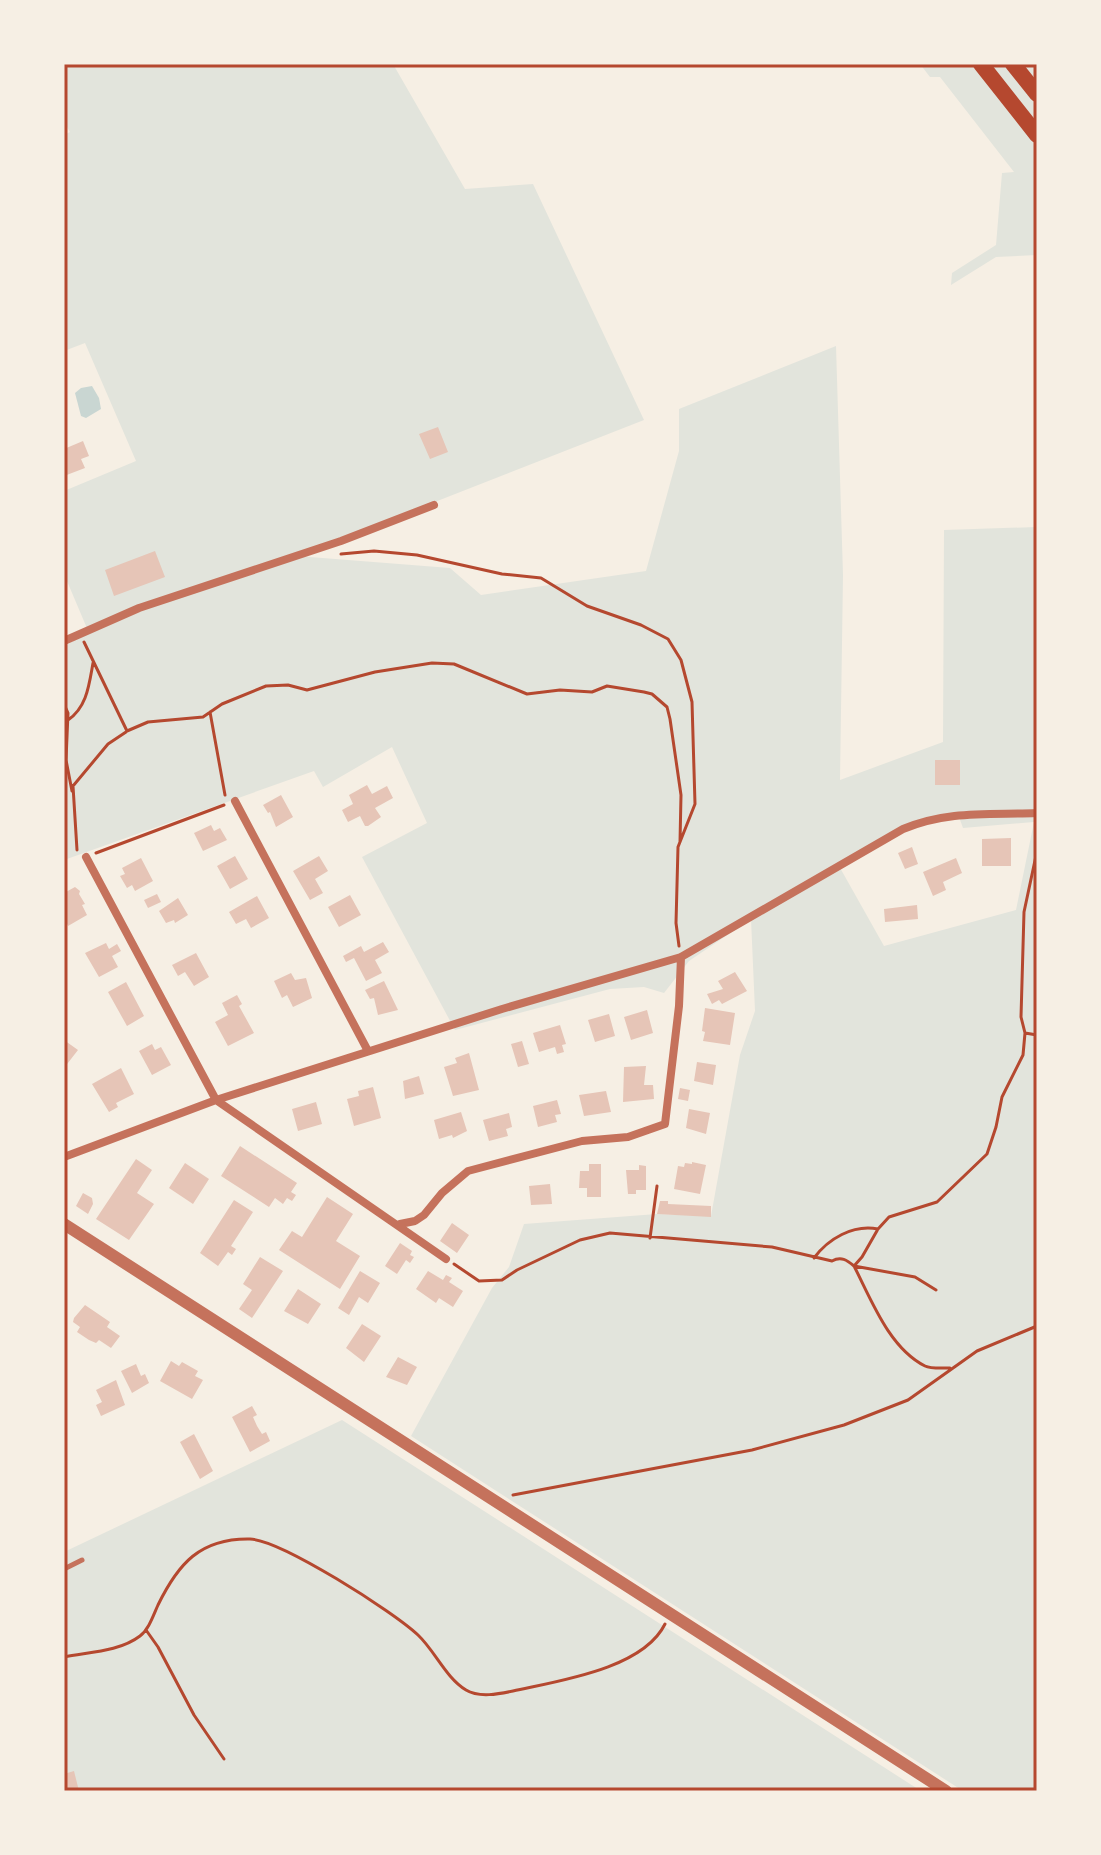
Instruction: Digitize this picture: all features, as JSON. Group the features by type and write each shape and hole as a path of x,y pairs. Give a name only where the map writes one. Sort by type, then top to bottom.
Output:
{"highway":[{"path":"981,64 1037,135"},
{"path":"1013,64 1037,94"}],"street":[{"path":"64,641 139,608 434,505"},
{"path":"232,802 368,1051"},
{"path":"64,1157 216,1100 502,1009 681,957 903,829 931,818 1037,813"},
{"path":"86,857 216,1100 400,1224 446,1259"},
{"path":"400,1224 415,1221 424,1215 442,1193 468,1171 582,1141 628,1137 665,1124 679,1006 681,957"},
{"path":"64,1224 946,1791"}],"lane":[{"path":"64,1569 82,1560"}],"path":[{"path":"312,550 342,554 374,551 417,555 502,574 541,578 587,606 641,625 668,639 681,660 692,702 695,804 680,842"},
{"path":"80,634 127,731"},
{"path":"72,795 73,786 93,760 108,744 127,731 148,722 203,717 243,695 276,684 307,690 411,664 442,662 527,694 560,690 592,692 607,686 652,694 667,707 677,752 681,795 676,923 681,957"},
{"path":"68,720 78,713 85,698 93,663"},
{"path":"64,704 68,720 66,760 76,849 86,857 232,802 222,786 210,712"},
{"path":"854,1266 889,1217 937,1202 987,1154 1002,1097 1023,1055 1024,912 1037,851"},
{"path":"1025,1033 1037,1035"},
{"path":"650,1238 657,1186"},
{"path":"814,1258 822,1247 847,1232 867,1226 878,1229"},
{"path":"446,1259 479,1281 502,1280 580,1240 610,1233 712,1240 772,1247 832,1261 837,1258 847,1260 854,1266 886,1327 906,1352 926,1367 950,1368"},
{"path":"854,1266 923,1279 936,1290"},
{"path":"494,1499 752,1450 844,1425 908,1400 977,1351 1037,1326"},
{"path":"64,1657 123,1646 146,1630 169,1581 183,1564 208,1548 240,1539 255,1539 291,1552 404,1623 429,1646 456,1681 476,1694 497,1695 613,1665 642,1649 660,1633 671,1613"},
{"path":"146,1630 194,1715 224,1759"}],"shaded area":[{"path":"64,64 393,64 465,189 533,184 644,420 297,556 450,568 481,595 646,571 679,451 679,409 836,346 843,575 840,780 943,742 944,530 1037,527 1037,1791 963,1791 411,1436 492,1288 509,1267 524,1224 657,1214 711,1216 740,1055 755,1011 751,919 689,961 664,993 644,987 610,989 455,1030 362,857 427,823 392,747 323,787 314,771 64,860 64,646 89,633 64,574 64,491 136,461 85,343 64,351 64,135 70,132 64,122","holes":["959,817 963,828 1034,822 1016,910 884,946 839,866 927,820"]},
{"path":"920,64 1037,64 1037,255 996,257 951,285 952,273 996,245 1002,173 1014,172 940,77 930,77"},
{"path":"92,386 101,409 86,418 81,416 75,393"},
{"path":"342,1420 921,1791 64,1791 64,1552"}],"building":[{"path":"438,427 448,452 430,459 419,434"},
{"path":"83,441 89,456 81,459 85,468 64,476 64,449"},
{"path":"155,551 165,577 114,596 105,570"},
{"path":"935,760 960,760 960,785 935,785"},
{"path":"367,785 372,794 387,786 393,798 375,808 381,817 368,826 360,816 348,822 342,810 353,804 349,795"},
{"path":"281,795 293,817 276,827 270,812 263,805"},
{"path":"211,825 214,831 220,828 227,840 203,851 194,833"},
{"path":"1011,838 1011,866 982,866 982,839"},
{"path":"912,847 918,864 905,869 898,853"},
{"path":"235,856 248,879 230,889 217,866"},
{"path":"319,856 328,871 315,879 323,893 310,900 293,871"},
{"path":"141,858 153,881 135,891 132,885 127,888 120,876 125,874 122,868"},
{"path":"956,858 962,873 943,882 946,890 933,896 923,872"},
{"path":"75,887 80,891 87,915 68,926 64,917 64,893"},
{"path":"157,894 161,902 148,908 144,900"},
{"path":"350,895 361,915 339,927 328,907"},
{"path":"257,896 269,918 251,928 246,919 236,924 229,912"},
{"path":"178,898 188,915 175,923 174,920 166,923 159,911"},
{"path":"917,905 918,919 885,922 884,909"},
{"path":"383,942 389,952 375,960 382,973 366,981 354,958 346,962 343,956 361,946 364,952"},
{"path":"106,943 109,949 117,944 121,951 112,956 118,967 99,977 85,953"},
{"path":"196,953 209,977 194,986 185,972 178,976 172,965"},
{"path":"735,972 747,991 722,1004 719,1000 712,1004 707,994 723,989 718,981"},
{"path":"291,973 295,980 306,978 312,998 293,1007 287,995 282,998 274,981"},
{"path":"384,981 398,1010 378,1015 374,998 370,999 365,990"},
{"path":"126,982 144,1016 127,1026 108,992"},
{"path":"237,995 242,1004 239,1006 254,1033 228,1046 215,1022 228,1015 222,1003"},
{"path":"705,1008 735,1013 730,1045 703,1041"},
{"path":"647,1010 653,1033 631,1040 624,1017"},
{"path":"609,1014 615,1036 595,1042 588,1020"},
{"path":"560,1025 566,1044 562,1045 564,1052 557,1054 555,1047 539,1052 533,1033"},
{"path":"64,1040 78,1050 64,1068"},
{"path":"522,1041 529,1064 518,1067 511,1044"},
{"path":"152,1044 155,1050 161,1047 171,1065 152,1075 139,1051"},
{"path":"469,1053 479,1090 453,1096 444,1067 457,1063 455,1058"},
{"path":"697,1062 716,1065 713,1085 694,1081"},
{"path":"646,1066 644,1085 653,1085 654,1099 623,1102 624,1067"},
{"path":"121,1068 134,1094 116,1103 118,1107 109,1112 92,1084"},
{"path":"419,1076 424,1094 405,1099 403,1081"},
{"path":"373,1087 381,1118 354,1126 347,1099 359,1096 358,1091"},
{"path":"680,1088 690,1090 688,1101 678,1099"},
{"path":"606,1091 611,1112 584,1116 579,1095"},
{"path":"557,1100 561,1114 555,1115 557,1122 538,1127 533,1106"},
{"path":"316,1102 322,1124 298,1131 292,1109"},
{"path":"689,1109 710,1113 706,1134 686,1128"},
{"path":"461,1112 467,1131 453,1138 452,1135 439,1139 434,1120"},
{"path":"509,1113 512,1127 506,1129 508,1136 489,1141 483,1120"},
{"path":"240,1146 297,1183 291,1192 296,1195 292,1201 287,1198 283,1204 275,1198 269,1207 221,1176"},
{"path":"136,1159 152,1170 137,1193 154,1204 129,1240 96,1219"},
{"path":"185,1163 209,1179 193,1204 169,1188"},
{"path":"685,1163 706,1165 700,1194 674,1189 678,1166 684,1167"},
{"path":"589,1164 601,1164 601,1197 587,1197 587,1188 579,1188 580,1171 589,1171"},
{"path":"639,1165 646,1166 646,1190 628,1194 626,1170 639,1170"},
{"path":"550,1184 552,1204 531,1205 529,1186"},
{"path":"83,1193 92,1198 93,1204 88,1214 76,1206"},
{"path":"327,1197 353,1214 336,1241 360,1256 340,1289 279,1250 292,1231 302,1237"},
{"path":"234,1200 253,1212 231,1246 236,1249 232,1255 228,1252 218,1266 200,1253"},
{"path":"660,1201 711,1206 711,1217 657,1214"},
{"path":"452,1223 469,1235 457,1253 440,1241"},
{"path":"400,1243 412,1251 410,1255 414,1257 410,1263 406,1260 397,1274 385,1266"},
{"path":"260,1257 283,1271 252,1318 239,1309 252,1290 243,1284"},
{"path":"360,1271 380,1283 368,1303 359,1297 349,1315 338,1308"},
{"path":"428,1271 443,1280 446,1275 452,1278 449,1282 463,1291 453,1307 439,1298 436,1303 416,1289"},
{"path":"298,1289 321,1304 308,1324 284,1311"},
{"path":"85,1305 110,1322 107,1327 120,1336 111,1348 77,1332 80,1327 73,1322 74,1318"},
{"path":"362,1324 381,1336 364,1362 346,1348"},
{"path":"398,1357 417,1367 407,1385 386,1377"},
{"path":"171,1361 179,1366 182,1362 198,1371 195,1376 203,1380 192,1399 160,1381"},
{"path":"136,1364 141,1376 145,1374 149,1383 132,1393 121,1371"},
{"path":"116,1380 125,1405 101,1416 96,1405 102,1402 96,1390"},
{"path":"252,1406 257,1415 253,1417 257,1426 262,1434 266,1432 270,1441 250,1452 232,1417"},
{"path":"194,1434 213,1471 200,1479 180,1442"},
{"path":"74,1771 79,1791 64,1791 64,1774"}]}
